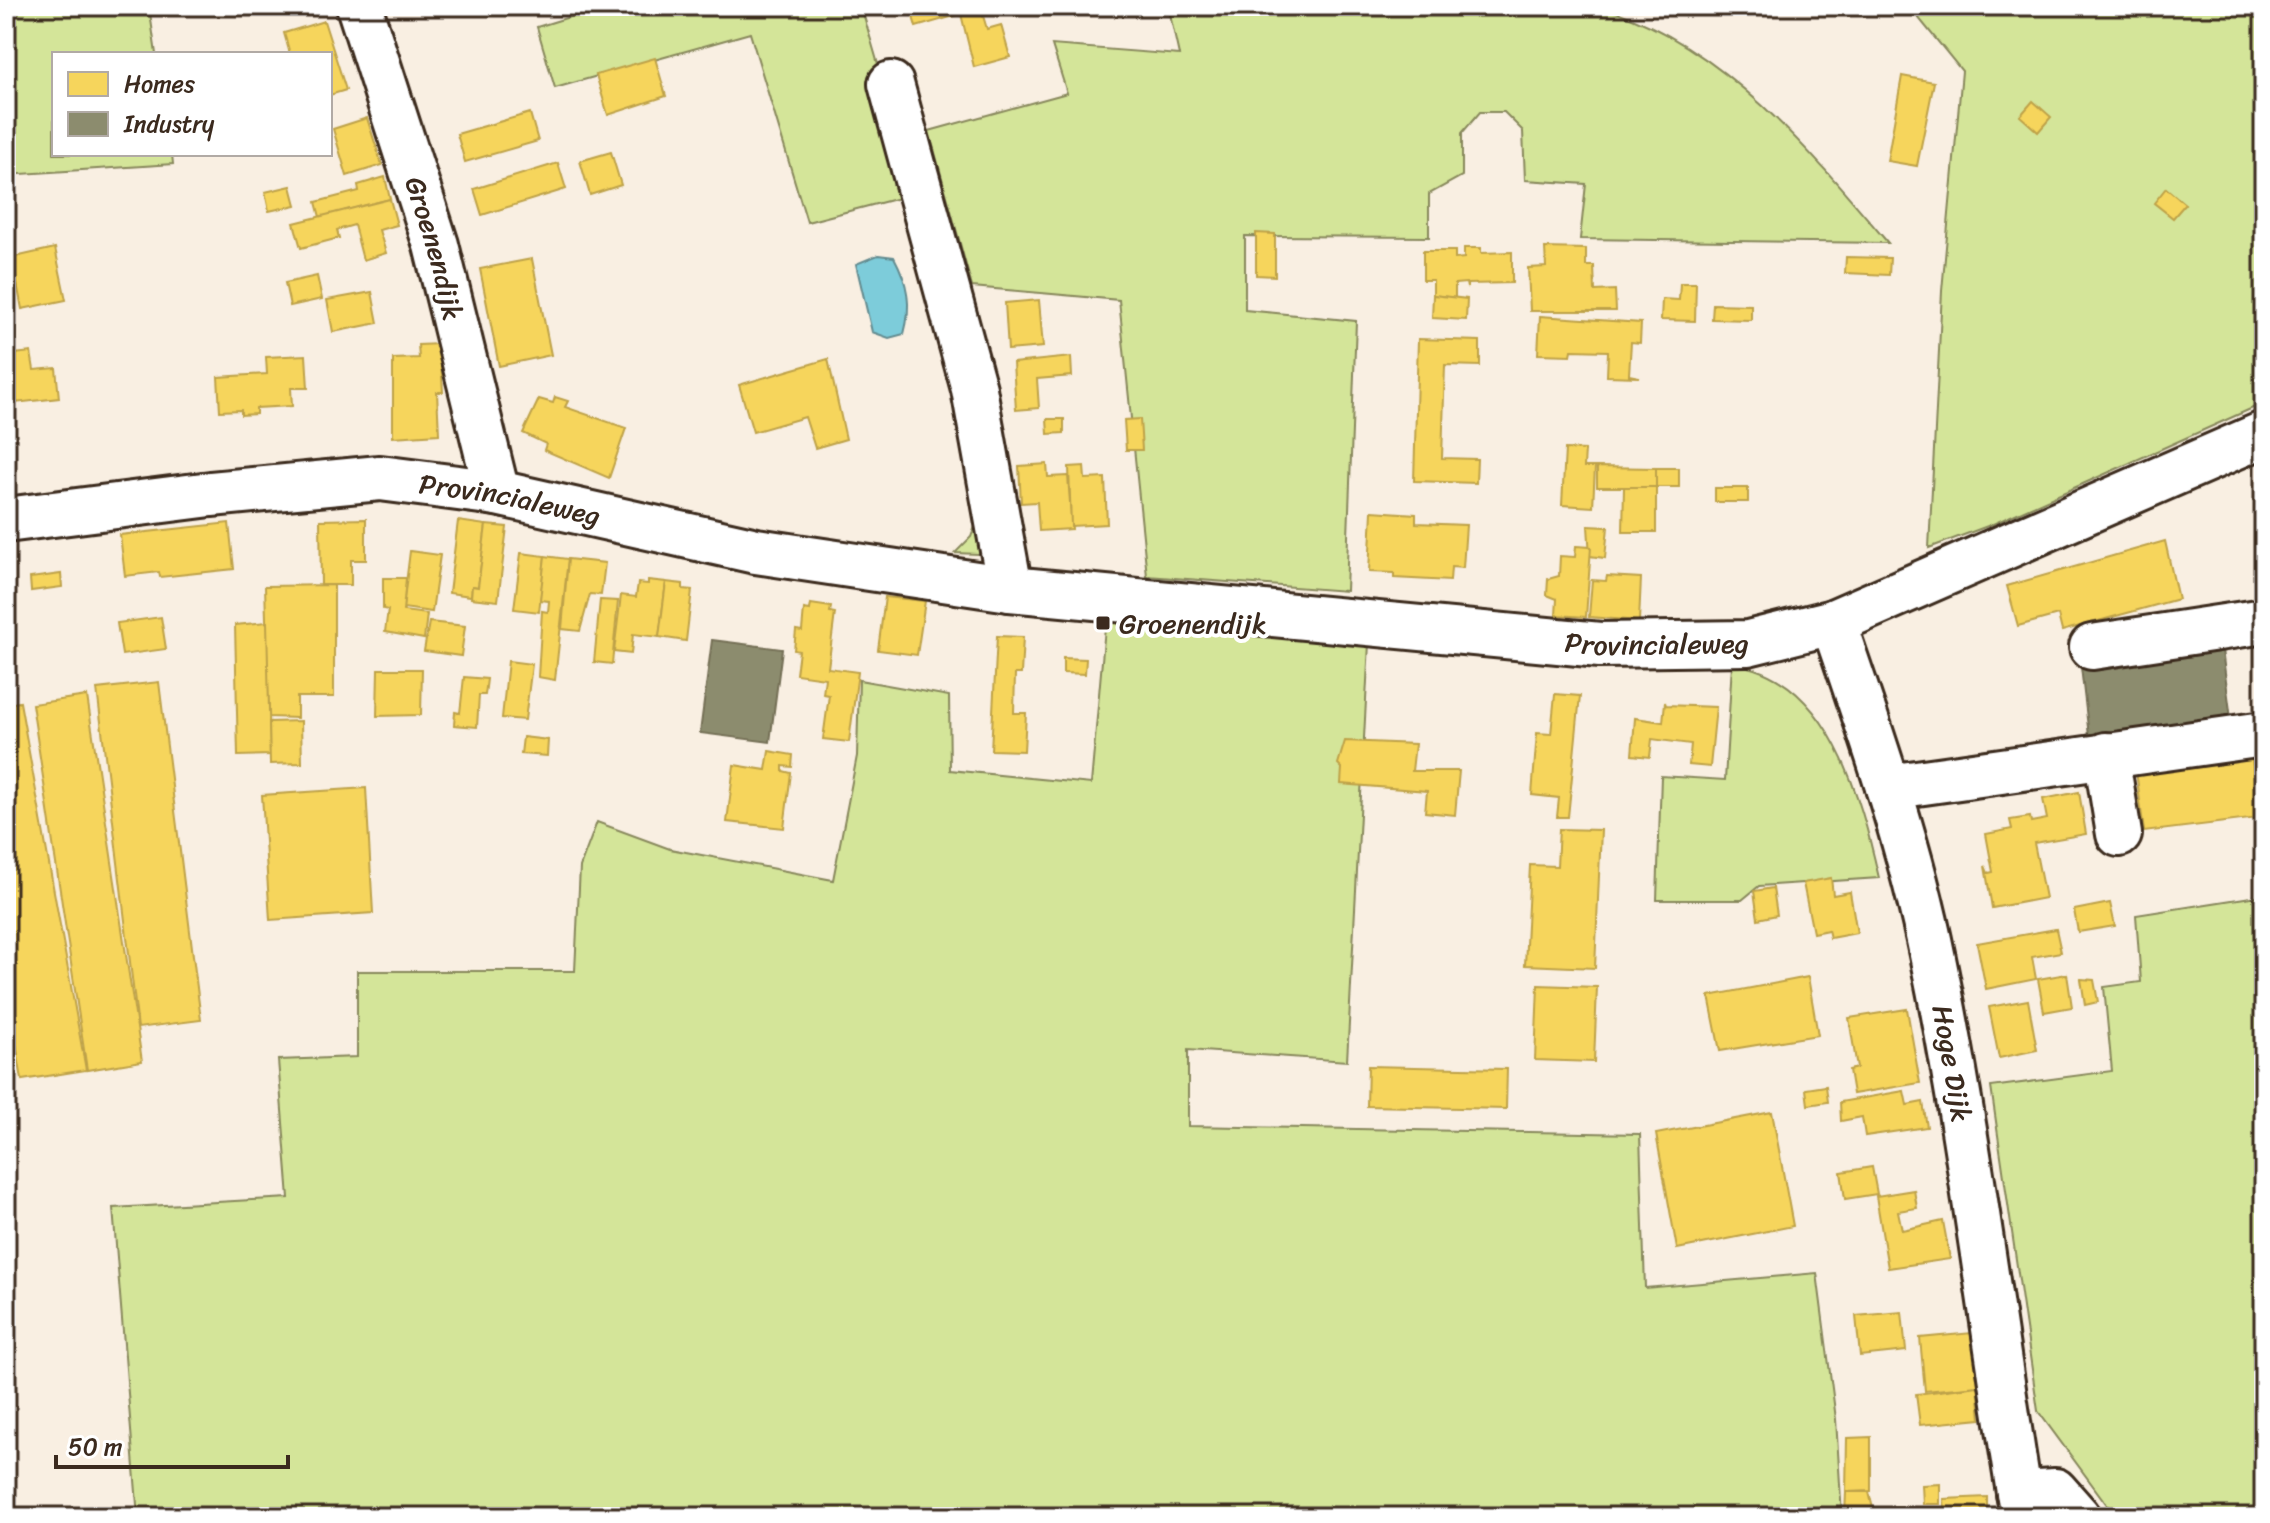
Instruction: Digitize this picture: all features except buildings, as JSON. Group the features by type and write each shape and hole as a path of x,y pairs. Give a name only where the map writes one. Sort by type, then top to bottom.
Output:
{"street":[{"name":"Groenendijk","path":"359,6 436,245 497,493"},
{"path":"891,84 974,389 1010,589"},
{"name":"Provincialeweg","path":"6,520 211,494 380,478 497,493 756,551 1010,589 1600,645 1748,643 1833,622 2264,434"},
{"path":"2092,647 2264,621"},
{"name":"Hoge Dijk","path":"1833,622 1888,787 1933,956 1959,1091 2021,1505"},
{"path":"1888,787 2264,734"},
{"path":"2106,755 2119,834"},
{"path":"2021,1505 2055,1491 2078,1517"}],"green space":[{"path":"6,6 149,6 156,52 52,52 52,156 172,156 173,164 6,175"},
{"path":"605,6 861,6 927,232 952,293 998,515 995,532 979,554 955,553 971,537 979,516 934,297 910,238 899,198 807,222 750,33 555,88 537,27"},
{"path":"1168,6 1614,6 1614,11 1694,51 1731,78 1798,141 1888,243 1580,239 1586,184 1525,180 1523,131 1504,112 1480,112 1462,133 1462,176 1429,194 1429,237 1245,236 1245,310 1356,321 1346,591 1147,576 1119,300 972,287 929,131 1067,93 1052,45 1179,55"},
{"path":"1909,6 2264,6 2264,403 1993,524 1929,548 1942,291 1962,71"},
{"path":"1106,616 1369,643 1347,1061 1188,1050 1188,1126 1640,1134 1645,1288 1817,1273 1836,1419 1842,1517 138,1517 113,1208 289,1198 278,1060 357,1057 357,971 575,971 580,867 597,822 670,849 833,880 857,756 859,680 949,696 950,770 1091,784"},
{"path":"1732,664 1766,673 1794,691 1817,716 1836,746 1850,779 1879,878 1759,886 1742,900 1657,900 1661,776 1725,780"},
{"path":"2264,895 2264,1517 2116,1517 2038,1411 1991,1087 2112,1071 2104,987 2141,982 2136,915"}],"water":[{"path":"878,255 894,257 907,294 908,313 904,334 889,338 872,332 856,264"}],"place":[{"name":"Groenendijk","path":"1103,623"}]}
